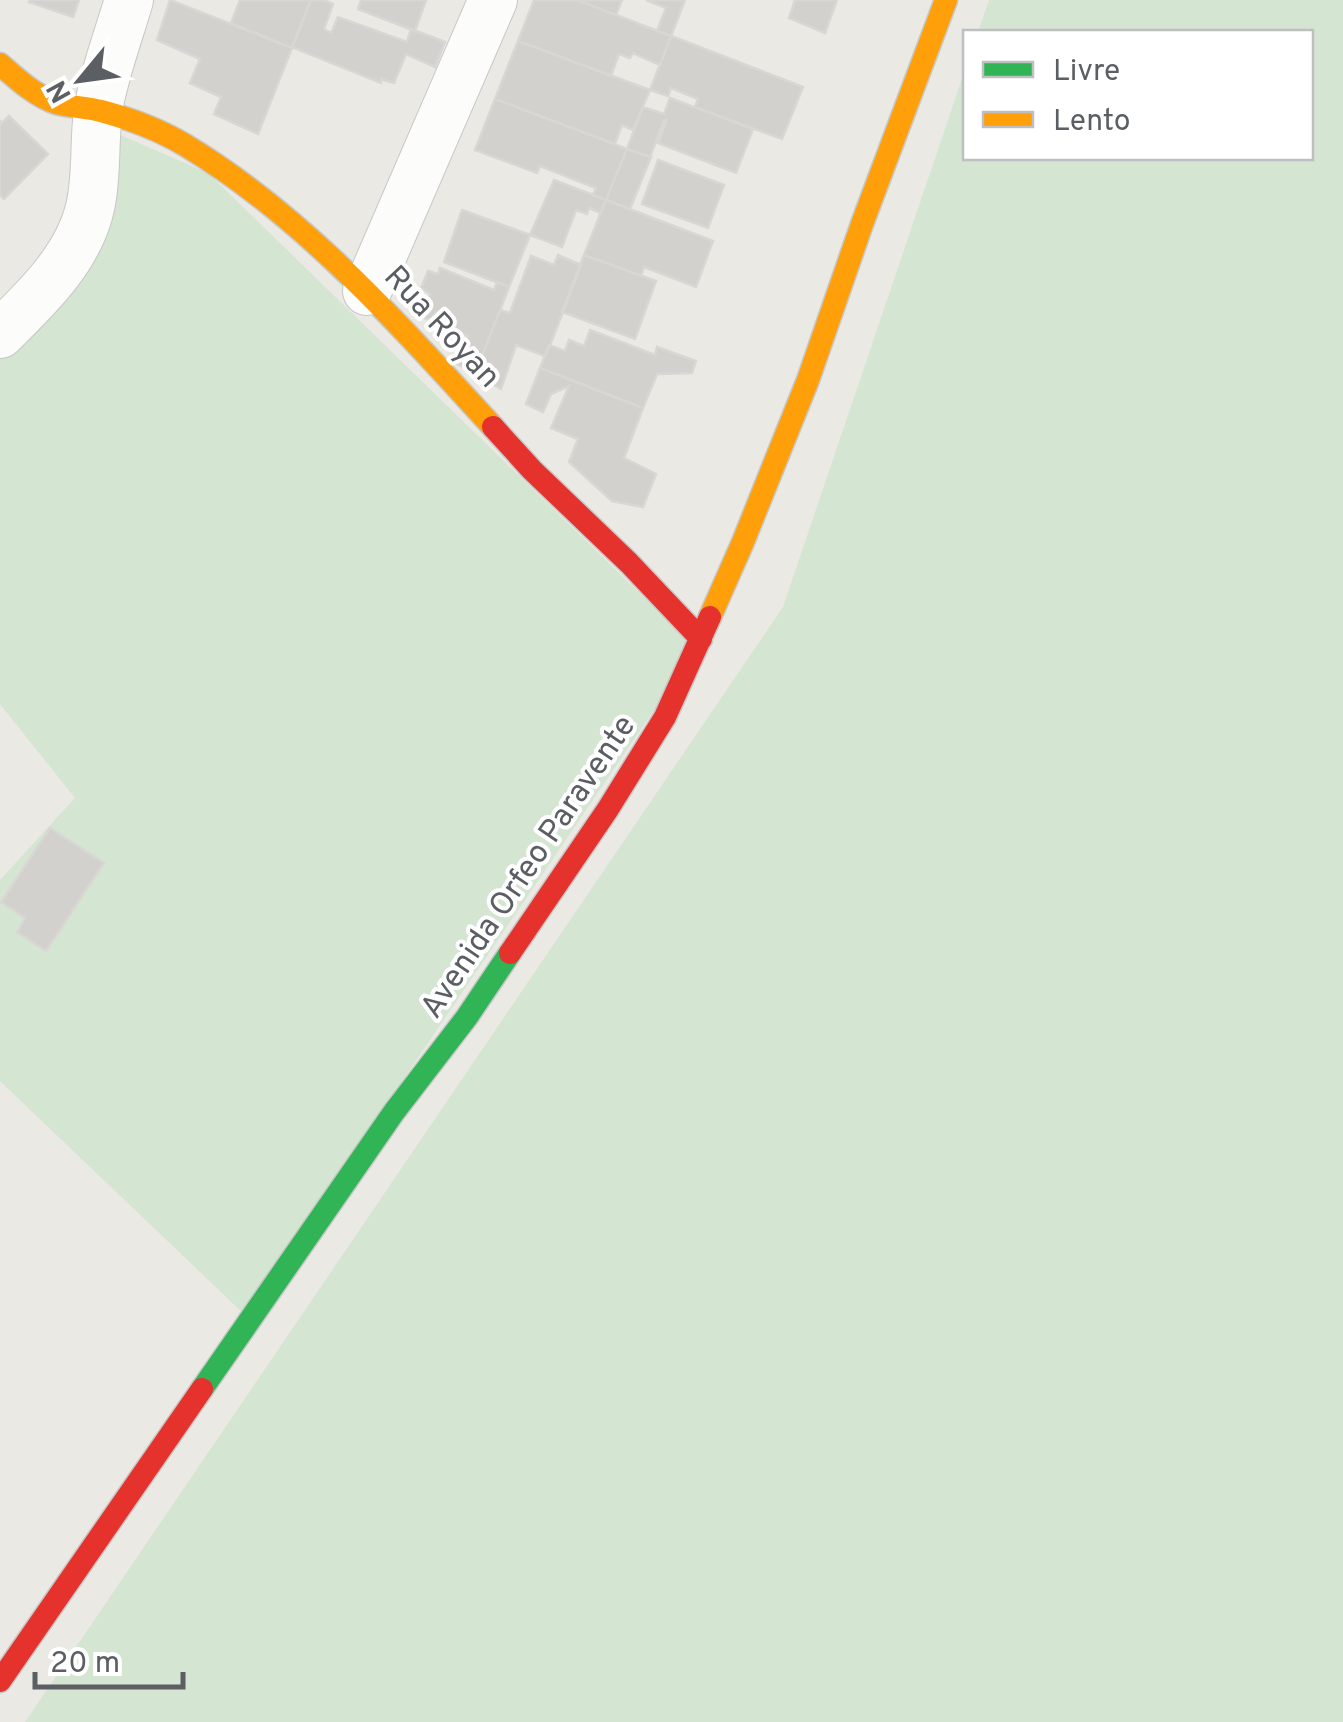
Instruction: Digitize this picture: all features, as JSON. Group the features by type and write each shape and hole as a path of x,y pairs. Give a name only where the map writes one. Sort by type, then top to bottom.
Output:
{"main road":[{"name":"Avenida Orfeo Paravente","path":"0,1681 394,1112 467,1017 586,842 664,717 743,542 808,380 946,0"},
{"name":"Rua Royan","path":"0,64 32,91 57,102 156,128 251,189 368,292 532,470 701,639"}],"street":[{"path":"0,334 54,275 73,250 84,225 91,205 98,110 129,0"},
{"path":"368,292 494,0"}],"green space":[{"path":"989,0 1343,0 1343,1722 25,1722 783,607 963,76 963,160 1313,160 1313,30 979,30"},
{"path":"104,128 208,173 696,648 244,1314 0,1081 0,880 75,798 0,704 0,349 67,285"}],"building":[{"path":"30,0 79,0 73,17"},
{"path":"170,0 292,48 258,134 214,114 221,97 190,83 200,59 157,40"},
{"path":"240,0 311,0 292,48 231,23"},
{"path":"311,0 333,4 324,29 331,33 338,17 407,42 411,29 445,42 435,67 406,54 394,83 381,79 381,83 292,47"},
{"path":"361,0 426,0 415,31 358,9"},
{"path":"534,0 577,0 671,36 660,65 633,53 630,58 619,54 611,76 518,41"},
{"path":"577,0 622,0 616,15"},
{"path":"646,0 685,0 671,36 657,31 666,8"},
{"path":"795,0 837,0 825,33 789,18"},
{"path":"671,36 803,87 782,139 695,107 698,99 671,88 668,96 650,90"},
{"path":"518,41 650,90 633,130 622,125 615,144 495,99"},
{"path":"670,98 753,129 736,173 658,143 667,120 650,157 627,149 643,107 664,114"},
{"path":"495,99 627,149 606,200 593,195 596,188 540,166 537,173 475,150"},
{"path":"9,116 48,154 4,199 0,195 0,121"},
{"path":"627,149 651,157 630,209 606,200"},
{"path":"658,160 724,185 708,228 642,204"},
{"path":"554,180 606,200 601,213 589,208 587,214 576,210 562,247 530,235"},
{"path":"606,200 713,241 696,287 644,267 641,276 584,255"},
{"path":"462,210 530,235 509,287 444,262"},
{"path":"558,255 581,265 549,348 545,356 516,345 501,389 475,374 500,310 510,313 531,256 554,265"},
{"path":"584,255 656,281 635,339 562,312"},
{"path":"440,268 494,290 497,282 509,287 475,374 457,364 468,336 422,317 430,294 421,288 428,271 438,274"},
{"path":"590,330 655,355 657,347 696,361 692,373 657,374 643,408 540,368 549,345 565,351 569,340 584,346"},
{"path":"540,368 643,408 624,458 656,474 643,507 612,501 569,462 578,439 551,428 569,386 551,394 543,412 526,404"},
{"path":"50,828 104,863 46,951 17,932 25,918 1,902"}],"traffic: fast":[{"path":"202,1389 394,1112 510,953"}],"traffic: slow":[{"path":"710,617 808,380 946,0"},
{"path":"0,64 48,100 144,125 185,145 229,174 271,205 349,275 493,427"}],"traffic: jam":[{"path":"493,427 701,639"},
{"path":"510,953 665,717 710,617"},
{"path":"0,1681 202,1389"}]}
